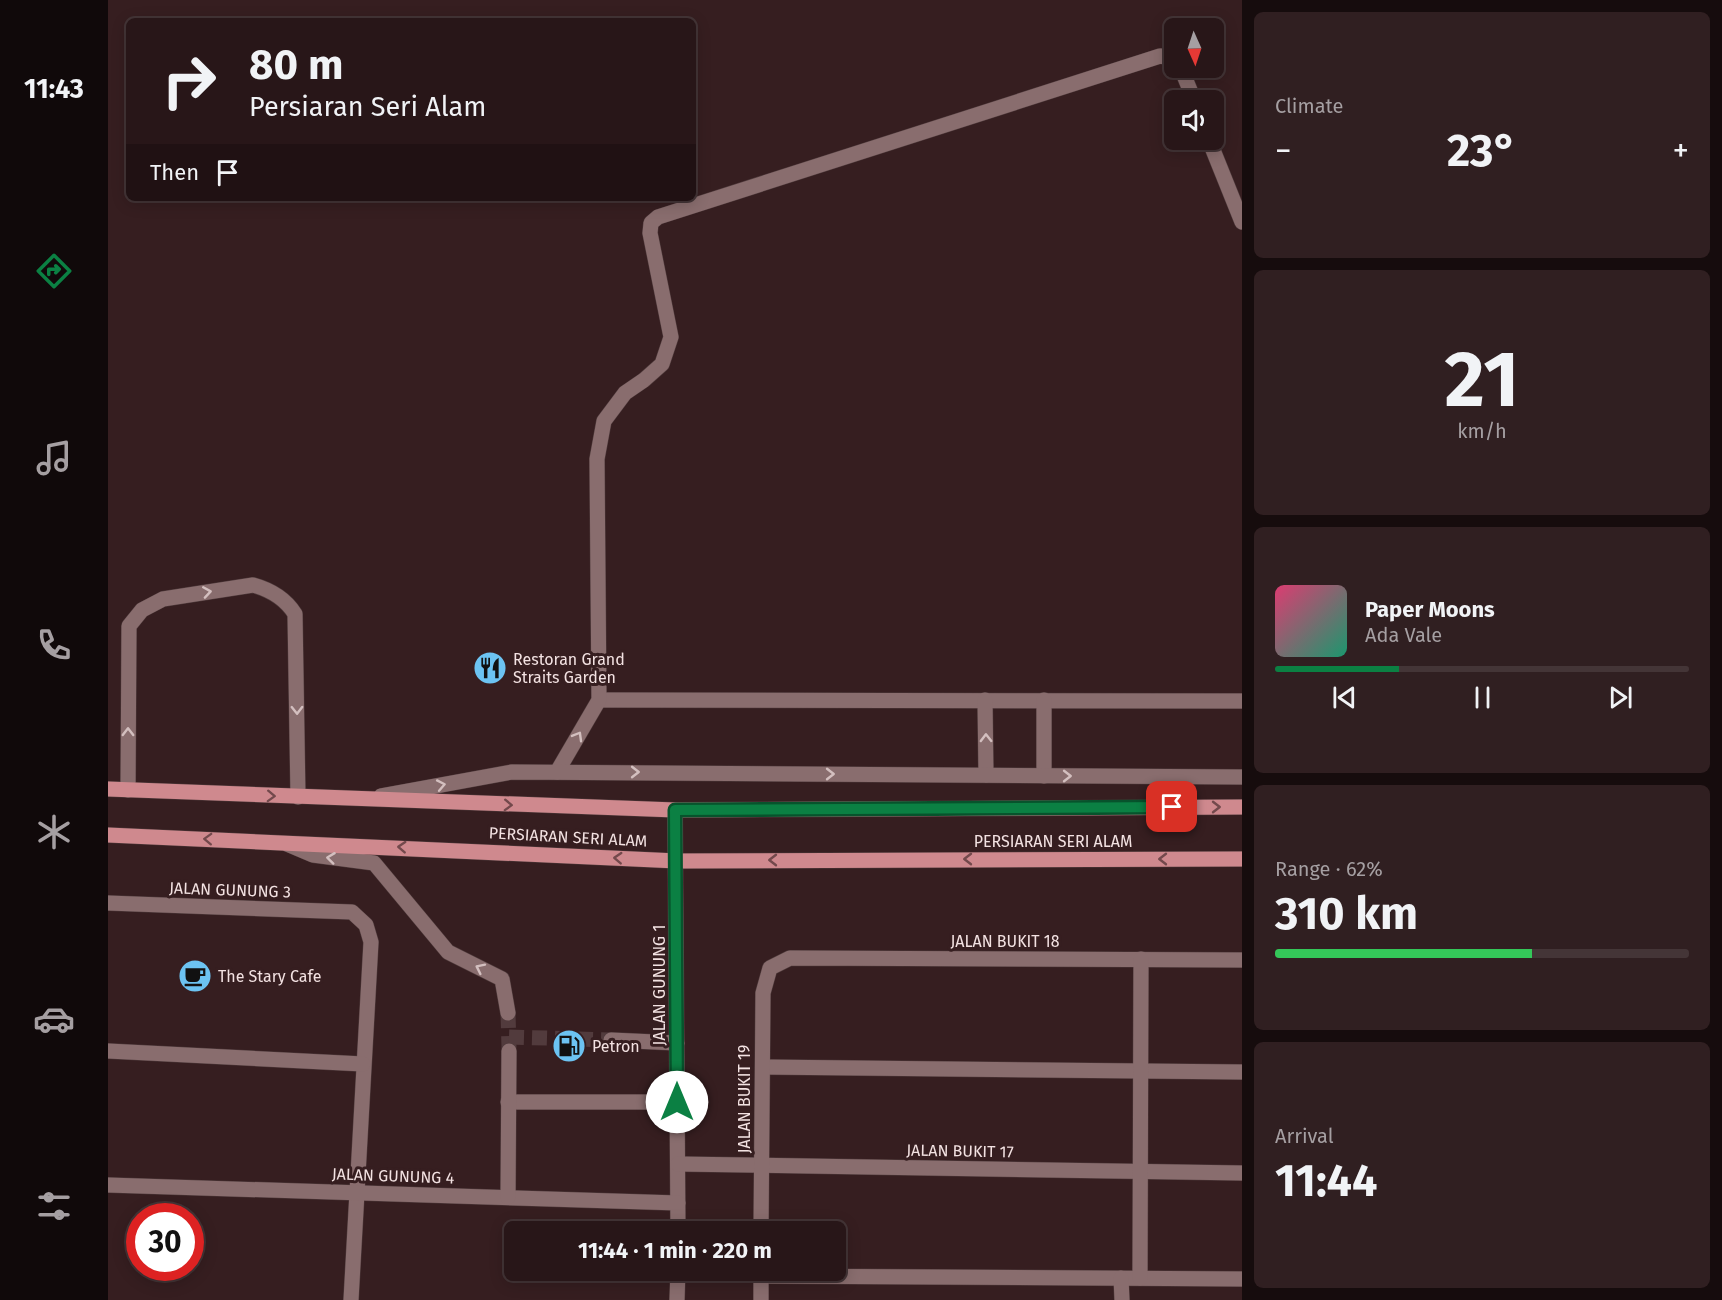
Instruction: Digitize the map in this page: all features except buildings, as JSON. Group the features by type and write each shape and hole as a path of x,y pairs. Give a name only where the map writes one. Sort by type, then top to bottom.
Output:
{"main road":[{"name":"PERSIARAN SERI ALAM","path":"108,789 675,810 1242,807"},
{"name":"PERSIARAN SERI ALAM","path":"108,835 677,861 1242,859"}],"street":[{"path":"557,772 599,700 597,459 604,421 625,393 662,364 671,338 650,233 651,223 669,213 1164,57"},
{"path":"1213,150 1242,222"},
{"path":"128,790 129,626 142,610 163,598 253,585 265,588 287,601 295,614 298,797"},
{"path":"599,700 1242,700"},
{"path":"985,700 986,775"},
{"path":"1044,700 1044,776"},
{"path":"363,800 512,772 1242,777"},
{"name":"JALAN GUNUNG 1","path":"675,810 678,1221"},
{"path":"283,843 313,855 374,863 448,952 502,980 508,1012"},
{"name":"JALAN GUNUNG 3","path":"108,903 352,912 366,925 371,942 363,1064"},
{"name":"JALAN BUKIT 18","path":"770,968 790,958 1242,960"},
{"path":"1140,1278 1141,959"},
{"name":"JALAN BUKIT 19","path":"761,1221 763,993 770,968"},
{"path":"611,1040 677,1043"},
{"path":"508,1197 509,1051"},
{"path":"108,1052 363,1064 351,1300"},
{"path":"763,1067 1242,1072"},
{"path":"508,1102 677,1102"},
{"name":"JALAN BUKIT 17","path":"678,1164 1242,1173"},
{"name":"JALAN GUNUNG 4","path":"108,1185 678,1203"},
{"path":"846,1275 1242,1279"},
{"path":"1121,1278 1122,1300"},
{"path":"677,1300 678,1281"},
{"path":"761,1281 761,1300"}],"tunnel":[{"path":"508,1013 509,1048"},
{"path":"509,1037 611,1040"}],"place":[{"name":"Restoran Grand Straits Garden","path":"490,668"},
{"name":"The Stary Cafe","path":"195,976"},
{"name":"Petron","path":"569,1046"}],"route":[{"path":"677,1102 675,810 1172,807"}]}
